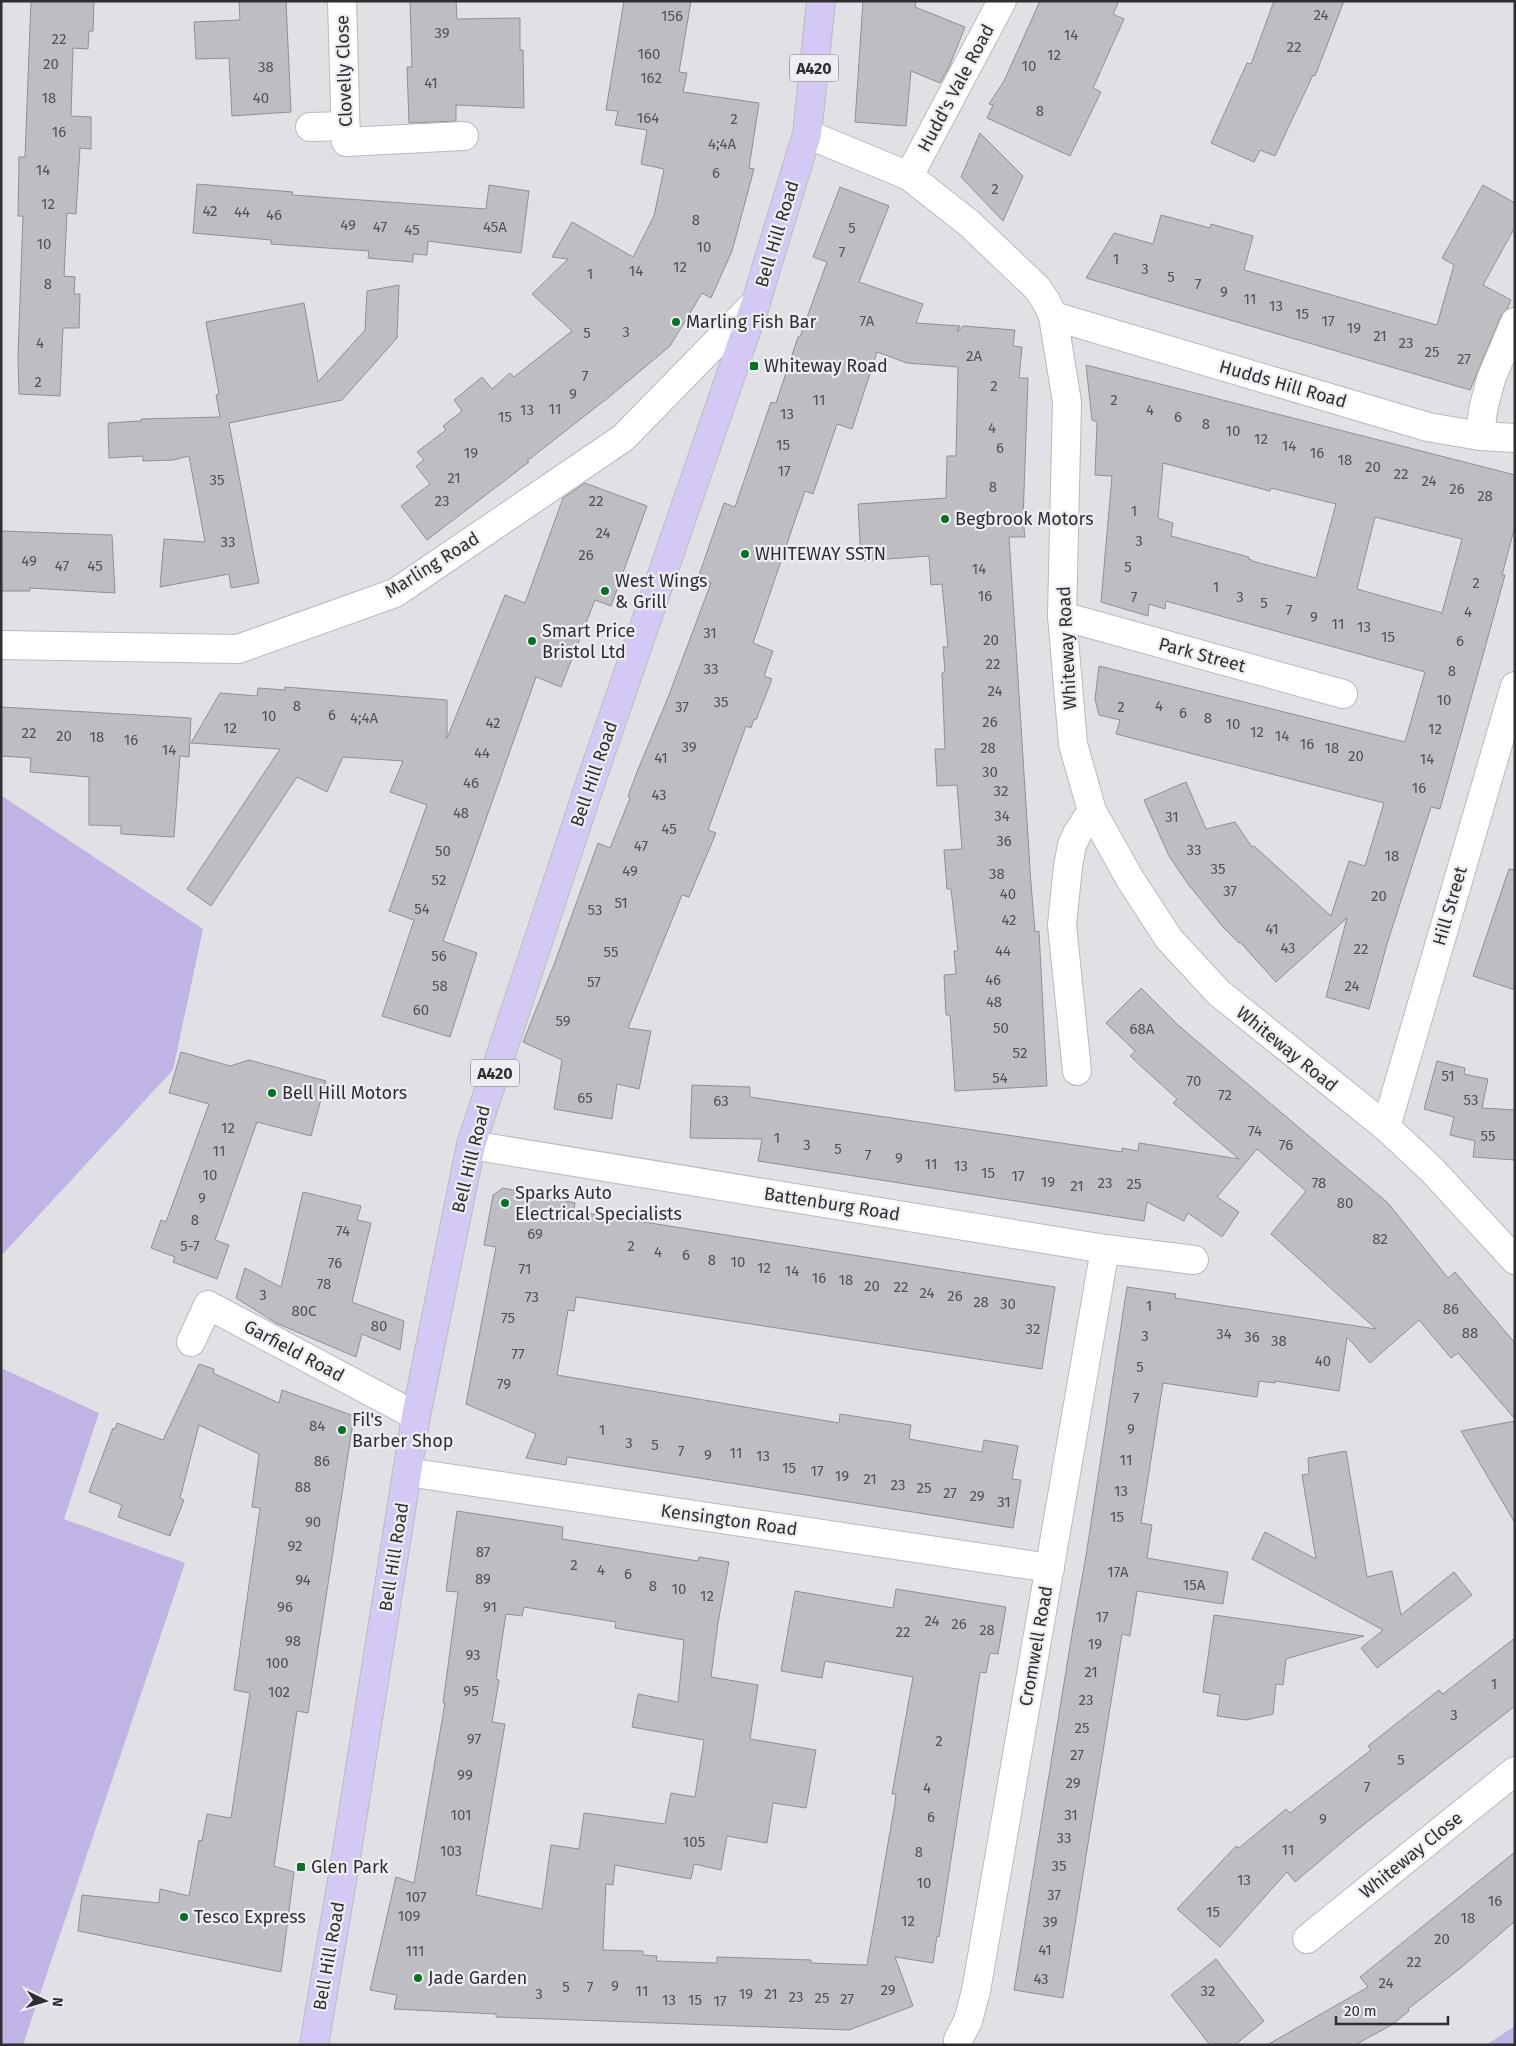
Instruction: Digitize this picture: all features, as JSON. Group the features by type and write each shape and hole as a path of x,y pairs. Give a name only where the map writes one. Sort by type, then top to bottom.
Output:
{"main road":[{"name":"A420","path":"807,134 821,1"},
{"name":"Bell Hill Road","path":"314,2045 416,1416 471,1145 585,799 756,302 807,134"}],"street":[{"name":"Clovelly Close","path":"342,1 346,142 464,136"},
{"name":"Hudd's Vale Road","path":"909,176 1002,1"},
{"path":"310,127 345,126"},
{"name":"Whiteway Road","path":"807,134 909,176 970,224 1037,288 1053,316 1062,368 1068,421 1062,616 1073,744 1092,811 1130,879 1170,939 1219,993 1386,1127 1432,1170 1515,1260"},
{"name":"Marling Road","path":"1,645 238,649 395,593 623,438 756,302"},
{"name":"Hudds Hill Road","path":"1053,316 1428,427 1480,436 1515,438"},
{"path":"1480,436 1483,410 1491,379 1515,322"},
{"name":"Park Street","path":"1062,616 1343,694"},
{"name":"Hill Street","path":"1386,1127 1515,686"},
{"path":"1077,1071 1062,925 1072,845 1092,811"},
{"name":"Battenburg Road","path":"471,1145 1105,1249 1194,1260"},
{"name":"Cromwell Road","path":"955,2043 968,2021 976,1991 1105,1249"},
{"name":"Garfield Road","path":"192,1342 208,1305 416,1416"},
{"name":"Kensington Road","path":"407,1472 1050,1568"},
{"name":"Whiteway Close","path":"1307,1939 1515,1771"}],"shaded area":[{"path":"2,796 203,929 173,1070 1,1256"},
{"path":"1,1368 99,1413 64,1519 185,1563 23,2045 1,2045"},
{"path":"1515,2026 1515,2045 1486,2045"}],"building":[{"path":"31,1 94,1 93,31 89,31 88,49 73,48 71,116 91,117 91,149 80,148 76,214 67,213 64,276 75,277 74,294 80,294 79,328 63,328 60,396 19,394 18,357 23,216 18,216 19,157 25,157"},
{"path":"239,1 286,1 291,112 232,116 229,58 196,59 194,22 240,20"},
{"path":"410,1 456,1 457,19 520,18 520,50 523,50 524,108 456,105 456,121 409,123 407,67 412,67"},
{"path":"624,1 691,1 679,72 687,73 683,92 759,103 749,168 754,169 732,251 711,298 702,293 670,346 609,397 527,461 529,462 427,540 401,506 430,484 416,466 424,460 417,452 446,430 443,426 462,411 454,400 482,377 492,389 510,373 514,377 572,331 532,294 568,259 552,257 572,222 633,257 654,216 664,169 641,164 647,130 615,125 618,111 606,110"},
{"path":"863,1 916,1 915,7 965,27 949,67 940,83 911,71 906,126 855,122"},
{"path":"1040,1 1119,1 1113,14 1124,19 1093,88 1101,92 1070,156 987,118 993,105 989,104 1004,81"},
{"path":"1274,1 1344,1 1315,76 1313,75 1275,156 1260,150 1254,162 1211,143 1247,63 1251,64"},
{"path":"980,133 1023,176 1003,221 961,177"},
{"path":"197,184 293,192 292,195 486,209 489,185 529,191 521,253 428,241 427,255 413,254 413,262 368,258 369,251 271,244 271,240 193,233"},
{"path":"1483,185 1515,203 1515,227 1483,285 1511,300 1501,316 1470,390 1086,278 1114,233 1153,244 1161,215 1210,228 1211,224 1253,236 1244,270 1437,325 1454,265 1442,258"},
{"path":"840,187 889,206 859,282 923,304 916,323 960,326 957,332 963,326 1015,330 1013,346 1022,347 1019,378 1028,378 1023,520 1025,537 1009,537 1031,884 1035,932 1039,931 1047,1086 955,1091 950,1015 946,1015 944,975 956,974 954,951 958,951 951,889 947,889 944,850 962,849 957,785 937,786 935,749 945,749 942,673 945,672 943,647 948,647 942,584 931,585 929,556 861,561 858,504 946,498 947,456 956,456 958,367 907,363 877,352 852,429 837,424 813,494 805,491 753,643 773,651 764,676 772,679 756,720 754,719 751,728 746,726 708,830 716,833 689,897 682,895 628,1028 651,1031 639,1089 617,1084 612,1119 554,1109 562,1060 523,1042 555,962 598,843 610,848 630,798 628,796 637,772 669,695 711,583 698,578 724,503 735,507 771,402 776,403 798,337 800,337 827,262 813,257"},
{"path":"399,285 397,338 342,400 229,423 259,583 231,588 229,574 160,587 164,539 205,542 189,456 173,460 143,461 143,456 109,458 108,423 141,421 141,419 220,417 216,395 219,394 206,322 304,303 318,382 365,330 367,291"},
{"path":"1086,365 1515,475 1515,526 1502,575 1505,575 1440,809 1431,807 1387,944 1369,1009 1326,997 1347,918 1276,982 1240,942 1223,927 1188,884 1169,856 1144,800 1186,782 1206,829 1235,822 1252,847 1254,846 1331,916 1349,861 1365,866 1384,803 1116,734 1120,720 1099,715 1095,699 1099,666 1405,742 1425,672 1166,601 1165,609 1149,604 1148,616 1101,602 1112,476 1095,475 1097,422 1092,420","holes":["1163,463 1270,491 1271,488 1336,504 1316,578 1252,561 1248,559 1249,557 1171,536 1173,523 1158,518","1375,517 1462,539 1442,613 1357,589"]},
{"path":"585,483 647,506 611,606 595,600 561,687 536,677 443,941 477,953 450,1037 382,1016 414,920 389,911 427,805 390,792 403,761 343,757 327,792 297,777 211,906 187,889 280,749 191,743 220,693 257,696 258,688 285,690 285,687 447,700 447,738 505,595 525,603 563,498"},
{"path":"1,531 112,535 115,593 30,588 30,591 1,591"},
{"path":"1,707 191,718 189,757 180,756 174,837 121,834 121,826 89,825 89,777 30,772 31,758 1,756"},
{"path":"1509,869 1515,870 1515,990 1473,976"},
{"path":"1141,988 1179,1026 1388,1203 1448,1278 1455,1272 1515,1343 1515,1419 1458,1353 1451,1358 1419,1320 1370,1363 1347,1337 1339,1391 1275,1381 1275,1383 1259,1381 1257,1397 1163,1383 1141,1523 1152,1525 1147,1558 1228,1572 1223,1604 1137,1591 1130,1636 1122,1634 1063,1998 1014,1990 1086,1556 1127,1287 1176,1294 1175,1298 1376,1329 1271,1234 1306,1191 1257,1149 1217,1197 1239,1212 1222,1237 1188,1213 1184,1221 1147,1202 1144,1221 758,1161 762,1139 690,1138 692,1085 750,1087 750,1097 1122,1152 1122,1148 1138,1151 1139,1143 1239,1159 1173,1103 1177,1099 1130,1056 1135,1051 1106,1023"},
{"path":"181,1052 230,1066 249,1060 326,1081 311,1136 257,1122 215,1240 229,1245 217,1279 173,1262 175,1257 151,1248 161,1220 166,1222 209,1104 169,1093"},
{"path":"1437,1061 1465,1068 1464,1074 1488,1079 1482,1108 1515,1110 1515,1160 1473,1157 1475,1141 1450,1135 1454,1117 1424,1109"},
{"path":"503,1188 575,1203 574,1211 1055,1287 1042,1369 576,1297 574,1311 568,1310 557,1375 839,1423 840,1414 911,1425 909,1439 982,1452 984,1440 1018,1446 1012,1479 1021,1480 1013,1528 567,1457 566,1465 526,1458 536,1434 466,1404 496,1247 484,1245 493,1195"},
{"path":"303,1192 361,1206 357,1220 371,1223 352,1302 404,1321 400,1350 362,1334 356,1357 276,1323 236,1298 245,1268 281,1287"},
{"path":"199,1364 214,1369 213,1373 279,1403 282,1390 354,1416 308,1713 297,1711 274,1866 294,1872 281,1972 78,1931 82,1895 159,1903 160,1889 189,1896 199,1840 202,1841 207,1814 231,1818 250,1693 234,1690 260,1508 252,1507 259,1454 199,1425 180,1498 184,1500 170,1536 118,1517 122,1505 89,1492 113,1428 115,1429 117,1423 163,1440"},
{"path":"1515,1421 1515,1523 1461,1431"},
{"path":"1346,1451 1367,1577 1392,1571 1401,1615 1454,1572 1472,1595 1377,1668 1361,1648 1383,1630 1252,1559 1265,1532 1316,1559 1302,1475 1309,1474 1308,1458"},
{"path":"457,1511 563,1527 562,1539 698,1561 699,1557 729,1562 711,1677 758,1685 750,1739 816,1750 806,1808 773,1803 767,1843 727,1836 721,1870 694,1864 691,1879 615,1865 613,1885 606,1884 603,1950 643,1951 643,1955 657,1956 656,1961 717,1963 717,1957 811,1960 811,1963 867,1965 895,1803 896,1794 892,1794 913,1677 825,1661 822,1678 781,1671 795,1591 893,1608 896,1589 1006,1607 998,1654 990,1653 986,1673 980,1672 939,1937 937,1936 933,1963 895,1957 913,2006 849,2030 496,2017 496,2014 394,2009 397,1995 370,1990 396,1877 414,1883 445,1703 443,1703 458,1592 446,1591","holes":["524,1607 616,1622 615,1628 684,1640 678,1702 638,1694 632,1727 704,1740 695,1797 671,1793 665,1824 584,1813 579,1849 551,1845 542,1909 476,1895 505,1724 492,1722 499,1680 496,1679 506,1614 522,1616"]},
{"path":"1214,1615 1364,1636 1286,1659 1283,1685 1276,1684 1273,1714 1246,1720 1217,1716 1220,1695 1203,1692"},
{"path":"1515,1638 1515,1706 1353,1833 1295,1882 1287,1872 1220,1947 1177,1909 1236,1846 1239,1848 1286,1809 1290,1813 1371,1750 1368,1746 1439,1690 1443,1694"},
{"path":"1515,1852 1515,1921 1463,1966 1408,2009 1409,2011 1393,2024 1355,2045 1267,2045 1368,1987 1360,1977"},
{"path":"1216,1959 1264,2021 1235,2045 1210,2045 1171,1995"}],"place":[{"name":"Marling Fish Bar","path":"676,322"},
{"name":"Whiteway Road","path":"754,366"},
{"name":"Begbrook Motors","path":"945,519"},
{"name":"WHITEWAY SSTN","path":"745,554"},
{"name":"West Wings & Grill","path":"605,591"},
{"name":"Smart Price Bristol Ltd","path":"532,641"},
{"name":"Bell Hill Motors","path":"272,1093"},
{"name":"Sparks Auto Electrical Specialists","path":"505,1203"},
{"name":"Fil's Barber Shop","path":"342,1430"},
{"name":"Glen Park","path":"301,1867"},
{"name":"Tesco Express","path":"184,1917"},
{"name":"Jade Garden","path":"418,1978"}]}
